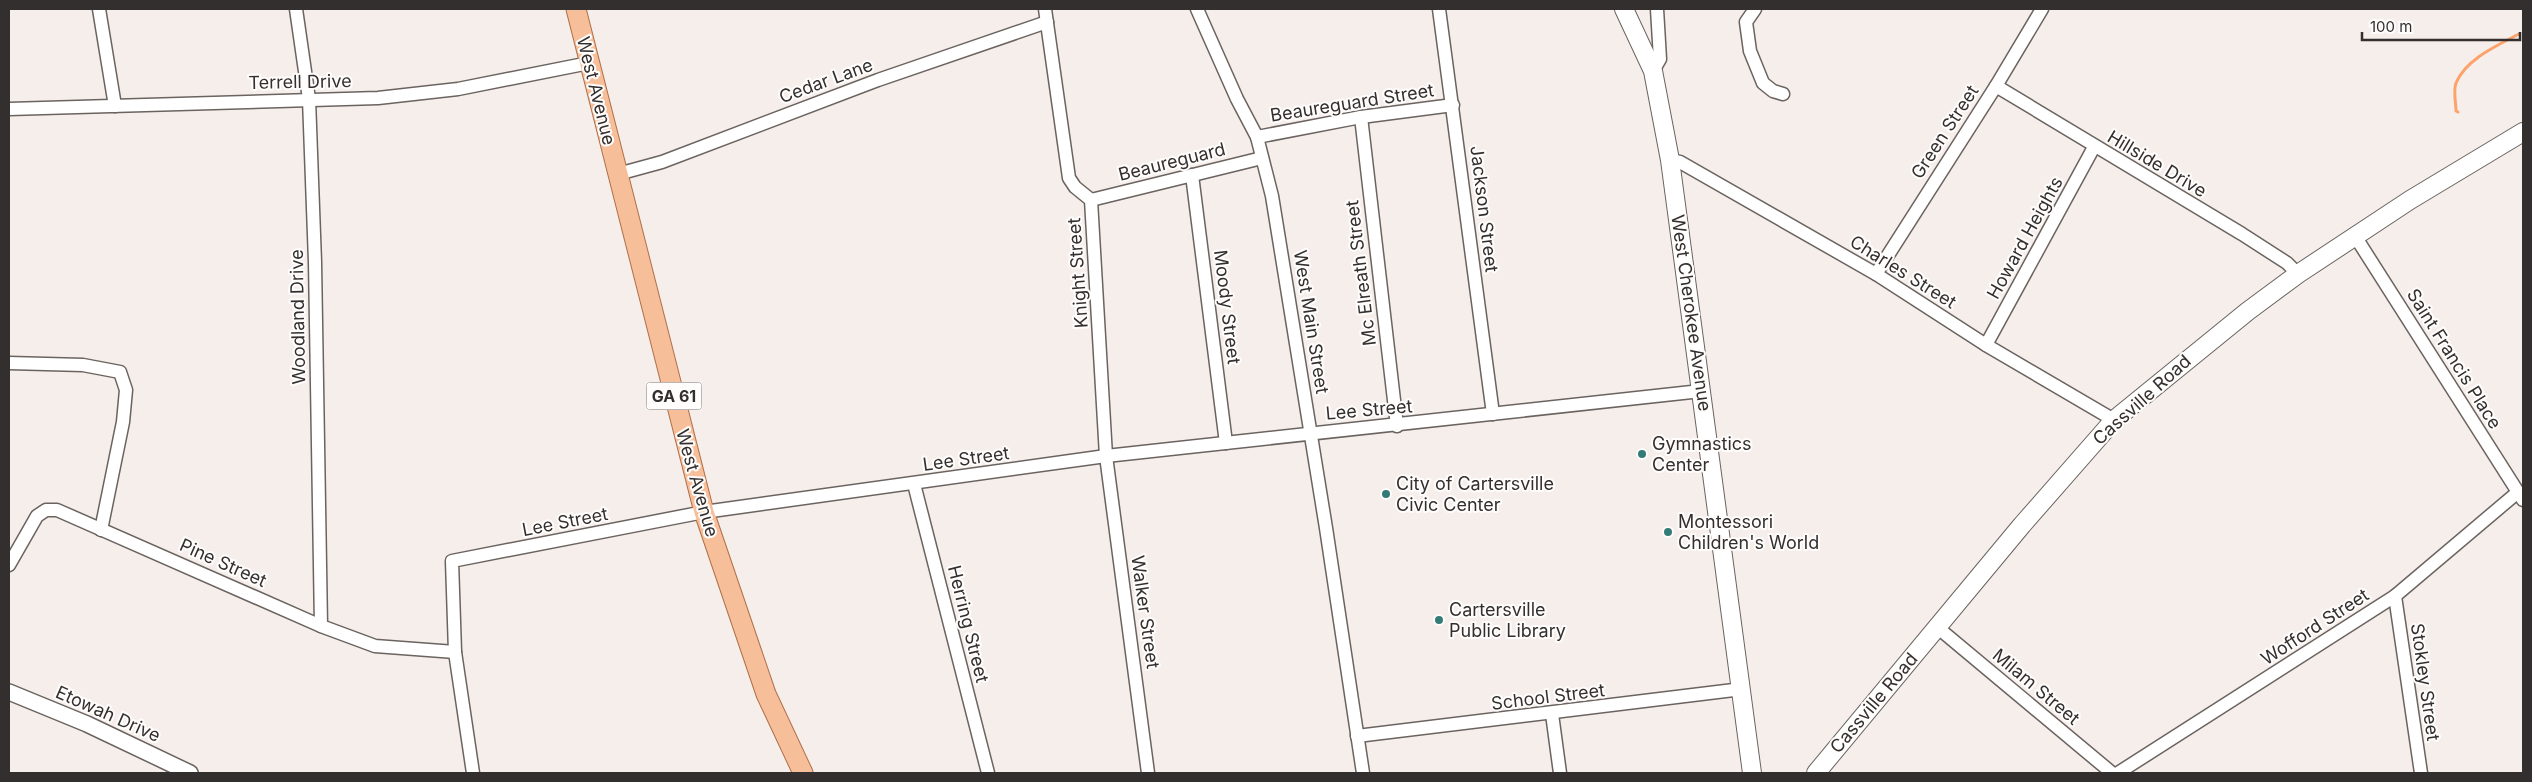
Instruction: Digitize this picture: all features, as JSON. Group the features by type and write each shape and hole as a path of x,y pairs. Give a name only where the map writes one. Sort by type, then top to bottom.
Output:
{"main road":[{"name":"West Avenue","path":"576,9 704,512 762,685 803,773"},
{"name":"West Cherokee Avenue","path":"1624,9 1652,71 1670,160 1752,773"},
{"name":"Cassville Road","path":"1816,773 1937,627 2114,420 2240,317 2298,274 2457,170 2523,132"}],"street":[{"path":"99,9 115,106"},
{"name":"Woodland Drive","path":"296,9 309,99 315,272 321,626"},
{"name":"Knight Street","path":"1045,9 1069,178 1074,187 1091,200 1106,456"},
{"name":"West Main Street","path":"1196,9 1237,99 1257,137 1272,196 1311,433 1363,773"},
{"name":"Jackson Street","path":"1439,9 1493,414"},
{"path":"1652,71 1660,59 1656,9"},
{"path":"1754,9 1746,22 1750,50 1764,83 1773,92 1783,94"},
{"name":"Green Street","path":"1876,274 1996,86 2042,9"},
{"name":"Cedar Lane","path":"618,174 662,162 878,80 1047,22"},
{"name":"Terrell Drive","path":"9,109 407,96 458,89 589,63"},
{"name":"Hillside Drive","path":"1996,86 2094,147 2242,234 2287,263 2298,274"},
{"name":"Beaureguard Street","path":"1257,137 1360,117 1453,105"},
{"name":"Mc Elreath Street","path":"1360,117 1397,426"},
{"name":"Howard Heights","path":"1986,345 2094,147"},
{"name":"Beaureguard","path":"1091,200 1262,158"},
{"name":"Charles Street","path":"1670,160 1688,167 1876,274 1986,345 2114,420"},
{"name":"Moody Street","path":"1192,175 1226,443"},
{"name":"Saint Francis Place","path":"2355,236 2521,496"},
{"path":"9,363 83,365 120,372 126,390 123,422 101,530"},
{"name":"Lee Street","path":"473,773 455,652 452,561 704,512 1106,456 1311,433 1397,426 1701,391"},
{"name":"Walker Street","path":"1106,456 1148,773"},
{"name":"Herring Street","path":"914,484 988,773"},
{"name":"Wofford Street","path":"2118,773 2395,596 2521,496"},
{"name":"Pine Street","path":"9,565 38,516 46,510 57,510 321,626 375,646 455,652"},
{"name":"Stokley Street","path":"2395,596 2421,773"},
{"name":"Milam Street","path":"1937,627 2112,773"},
{"name":"School Street","path":"1357,736 1742,690"},
{"name":"Etowah Drive","path":"9,692 87,724 190,773"},
{"path":"1552,714 1560,773"}],"waterway":[{"path":"2458,112 2456,111 2455,90 2456,83 2461,74 2483,54 2519,34"}],"place":[{"name":"Gymnastics Center","path":"1642,454"},
{"name":"City of Cartersville Civic Center","path":"1386,494"},
{"name":"Montessori Children's World","path":"1668,532"},
{"name":"Cartersville Public Library","path":"1439,620"}]}
